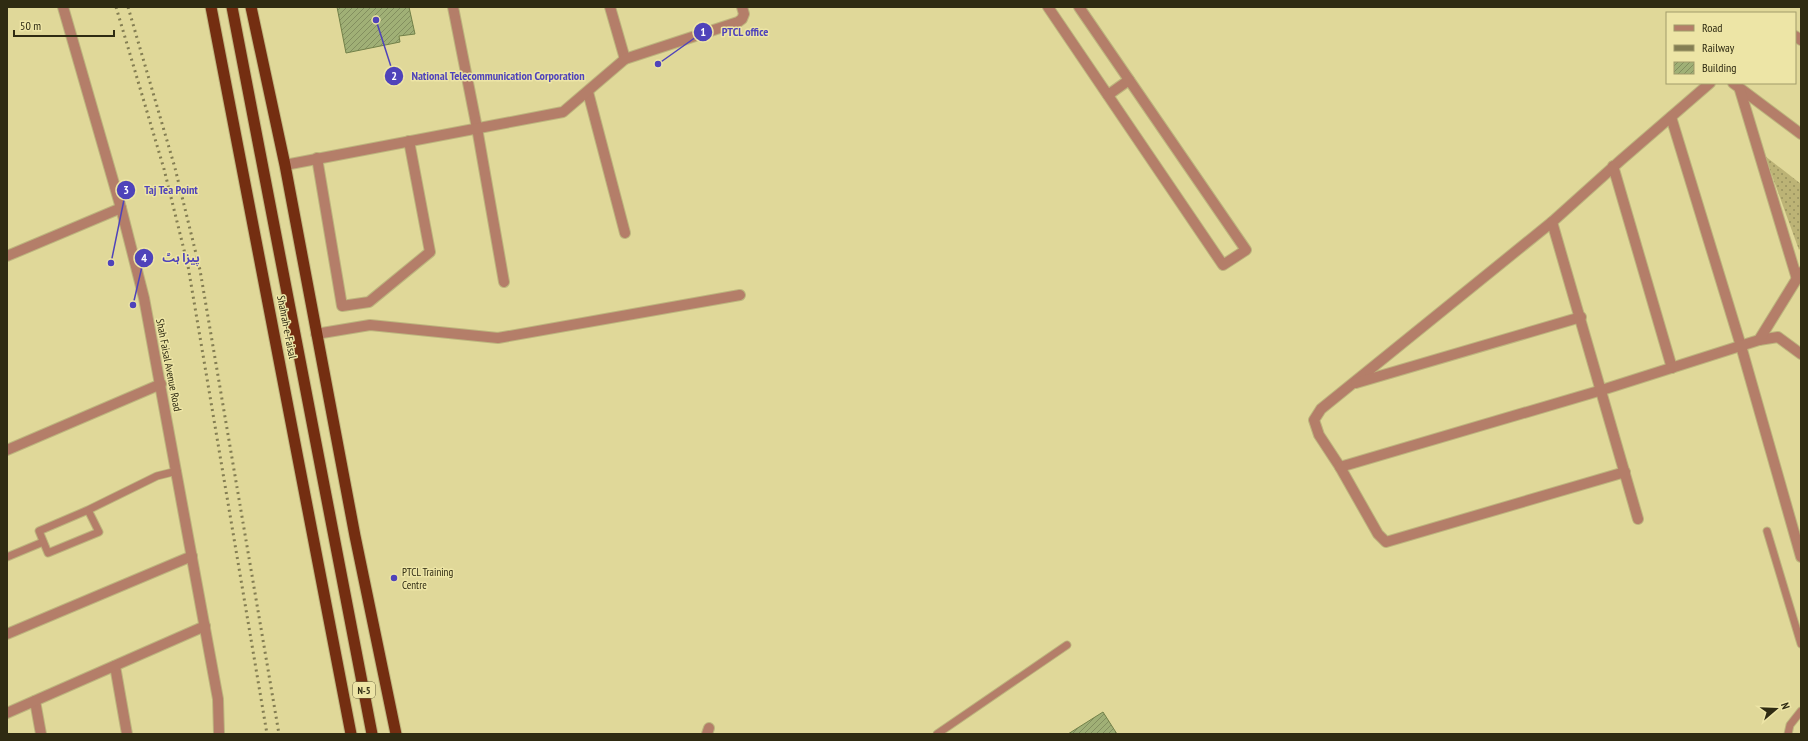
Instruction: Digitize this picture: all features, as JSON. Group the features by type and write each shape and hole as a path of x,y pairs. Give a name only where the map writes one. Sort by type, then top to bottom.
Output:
{"highway":[{"name":"Shahrah-e-Faisal","path":"211,7 351,734"},
{"name":"Shahrah-e-Faisal","path":"232,7 372,734"},
{"path":"251,7 285,165 355,536 396,734"}],"street":[{"name":"Shah Faisal Avenue Road","path":"63,7 121,208 144,298 218,699 219,734"},
{"path":"453,7 477,128 504,282"},
{"path":"610,7 625,59"},
{"path":"285,165 563,112 625,59 738,22 742,19 744,14 742,7"},
{"path":"1048,7 1224,265 1246,250 1080,7"},
{"path":"1108,95 1129,80"},
{"path":"1625,472 1386,542 1378,534 1319,435 1314,420 1320,409 1552,222 1613,166 1709,84"},
{"path":"1737,86 1801,134"},
{"path":"1737,86 1799,275 1759,340"},
{"path":"588,92 625,233"},
{"path":"1671,117 1741,346 1801,557"},
{"path":"317,158 342,306 369,302 430,252 409,141"},
{"path":"1613,166 1672,368"},
{"path":"7,256 121,208"},
{"path":"1552,222 1581,317 1638,519"},
{"path":"316,334 370,326 498,338 740,295"},
{"path":"1351,384 1581,317"},
{"path":"1340,468 1602,390 1759,340 1778,337 1801,354"},
{"path":"7,450 161,384"},
{"path":"7,634 192,556"},
{"path":"7,714 205,626"},
{"path":"114,666 128,734"},
{"path":"35,701 41,734"}],"lane":[{"path":"88,510 98,532 48,553 39,531 88,510 157,476 177,471"},
{"path":"1767,532 1801,644"},
{"path":"7,557 44,542"},
{"path":"937,734 1067,645"},
{"path":"1788,734 1790,726 1801,711"}],"shaded area":[{"path":"1765,156 1801,184 1801,247 1799,250"}],"building":[{"path":"337,7 409,7 415,34 399,36 400,42 346,53"},
{"path":"1103,712 1117,734 1068,734"}],"railway":[{"path":"116,7 164,169 188,266 267,734"},
{"path":"128,7 175,168 200,270 279,734"}],"place":[{"name":"National Telecommunication Corporation","path":"376,20"},
{"name":"PTCL office","path":"658,64"},
{"name":"Taj Tea Point","path":"111,263"},
{"name":"پیزا ہٹ","path":"133,305"},
{"name":"PTCL Training Centre","path":"394,578"}]}
